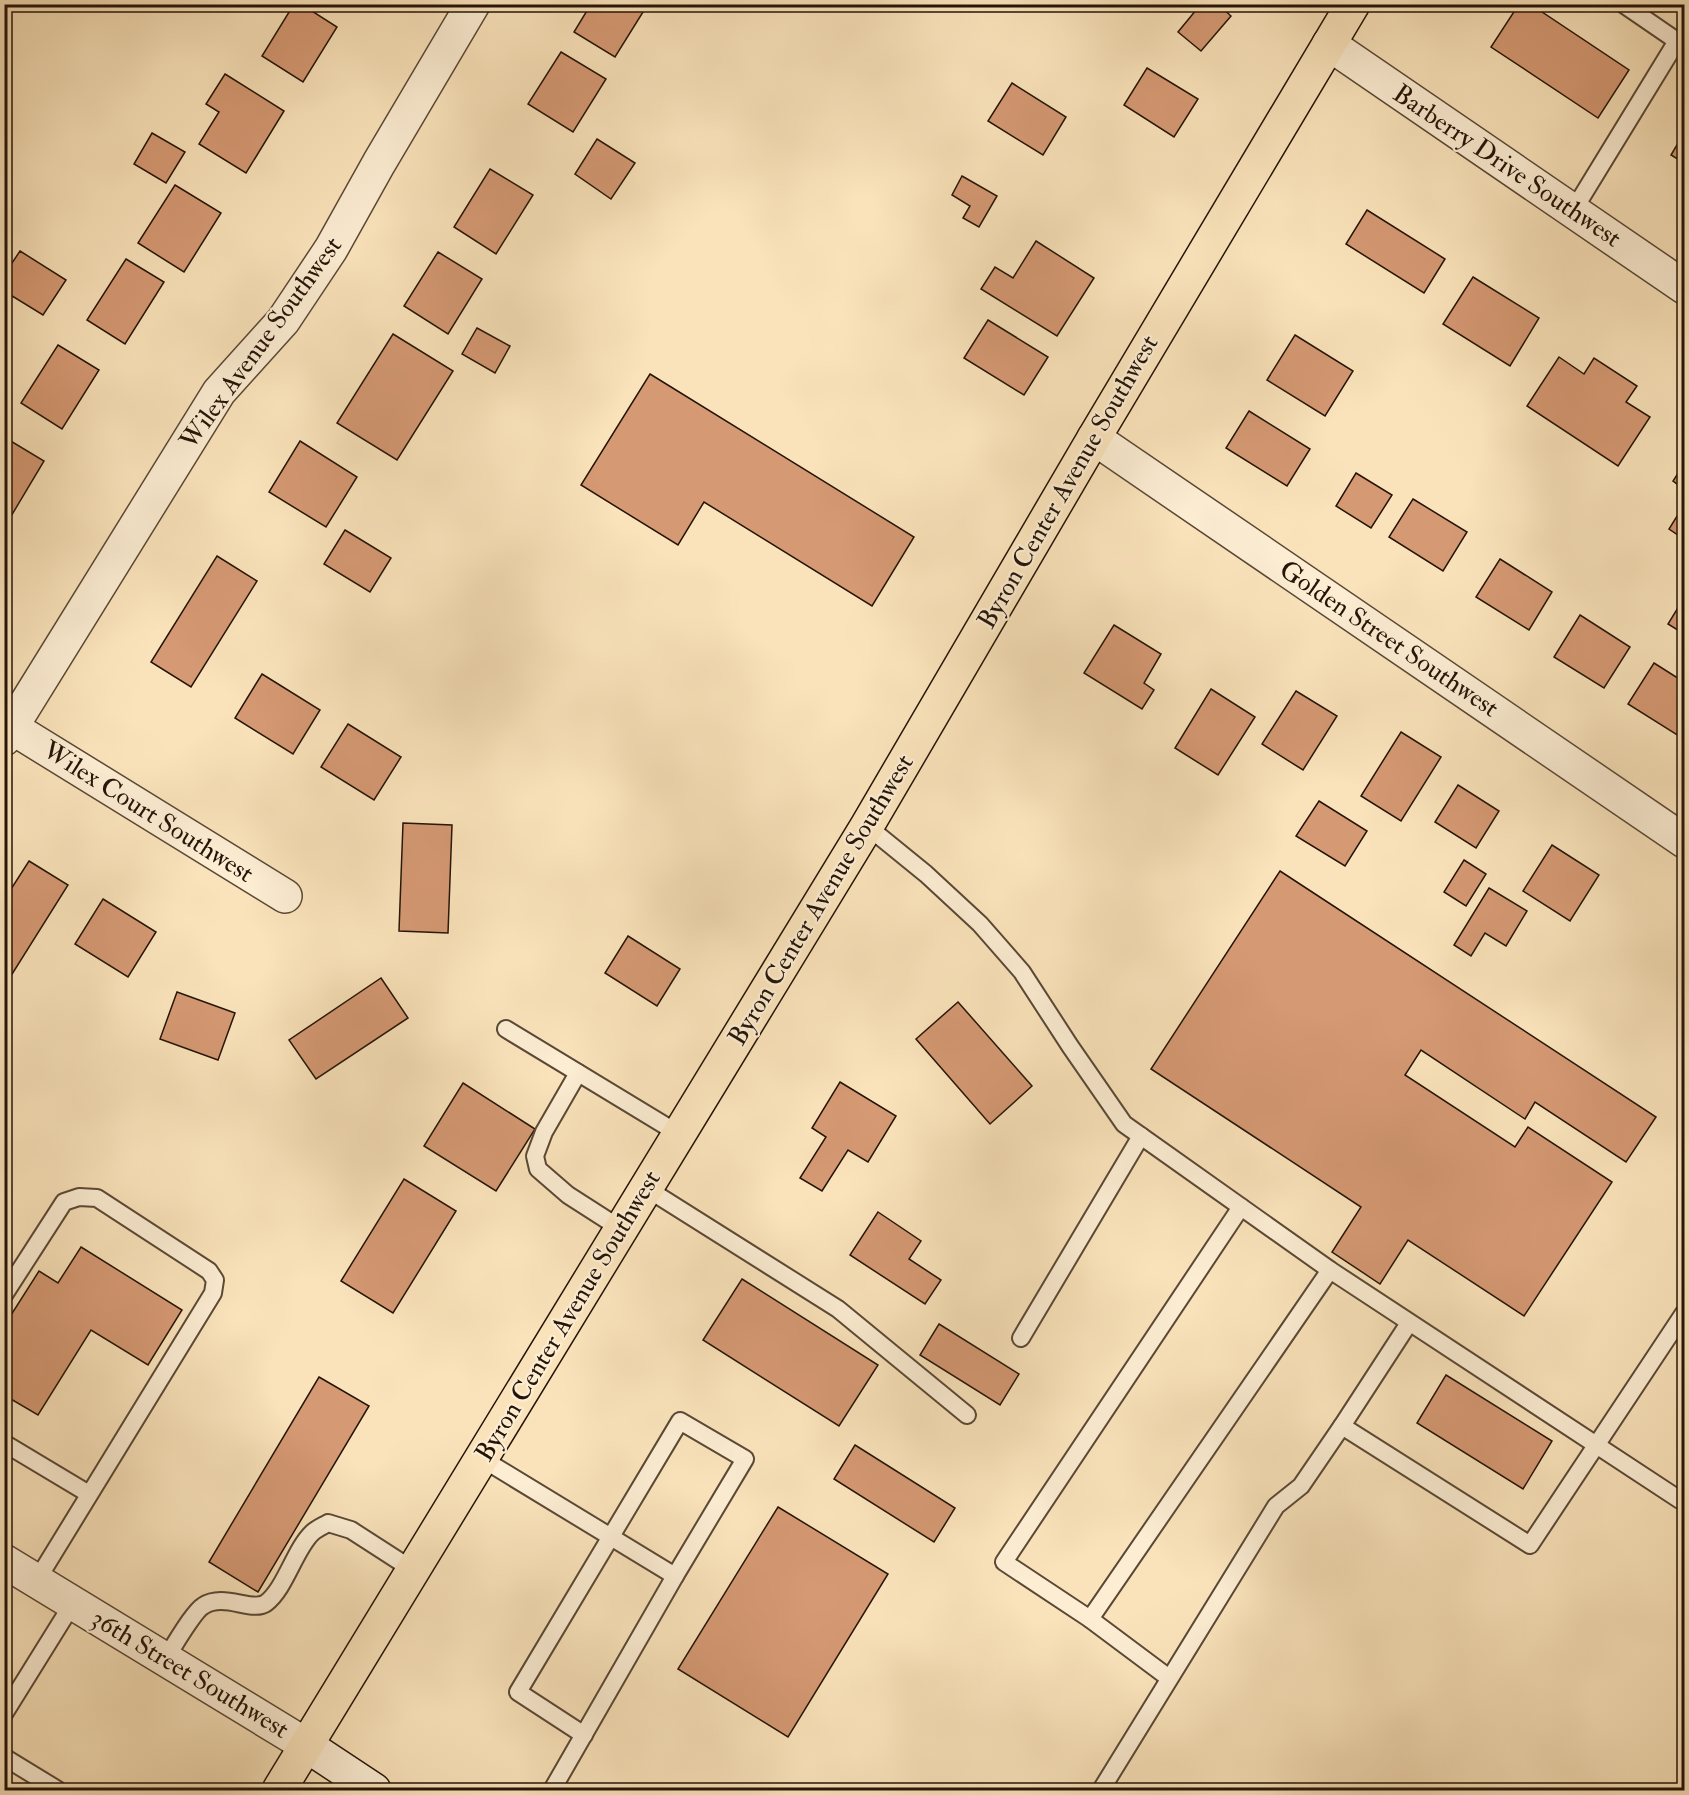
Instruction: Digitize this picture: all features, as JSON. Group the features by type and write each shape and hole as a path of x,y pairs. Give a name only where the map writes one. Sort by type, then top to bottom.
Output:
{"main road":[{"name":"Byron Center Avenue Southwest","path":"279,1791 867,826 1094,438 1353,4"}],"street":[{"name":"Wilex Avenue Southwest","path":"8,733 219,392 284,321 331,249 473,4"},
{"name":"Barberry Drive Southwest","path":"1329,44 1684,287"},
{"name":"Golden Street Southwest","path":"1094,438 1684,841"},
{"name":"Wilex Court Southwest","path":"8,733 285,896"},
{"name":"36th Street Southwest","path":"4,1561 306,1745 374,1791"}],"lane":[{"path":"1573,211 1677,41 1623,4"},
{"path":"867,826 926,874 987,932 1022,972 1124,1124 1408,1323 1680,1500 1684,1493"},
{"path":"506,1029 679,1134"},
{"path":"578,1073 544,1132 535,1156 538,1169 560,1189 621,1229"},
{"path":"1021,1338 1141,1136"},
{"path":"646,1188 838,1309 967,1415"},
{"path":"4,1296 64,1202 79,1197 97,1198 209,1271 214,1280 213,1293 37,1580"},
{"path":"1169,1678 1090,1619 1004,1562 1241,1207"},
{"path":"1090,1619 1330,1270"},
{"path":"1342,1426 1530,1545 1684,1312"},
{"path":"1101,1791 1276,1506 1301,1486 1408,1323"},
{"path":"552,1791 744,1459 680,1421 518,1692 584,1735"},
{"path":"4,1443 89,1494"},
{"path":"482,1458 675,1576"},
{"path":"165,1659 201,1607 216,1600 264,1605 273,1597 311,1534 328,1523 351,1530 413,1570"},
{"path":"4,1714 73,1603"},
{"path":"4,1757 58,1791"}],"building":[{"path":"294,4 301,4 337,27 303,82 262,56"},
{"path":"591,4 648,4 615,57 574,32"},
{"path":"1201,4 1218,4 1231,16 1201,51 1178,32"},
{"path":"1519,4 1530,4 1629,70 1598,118 1491,47"},
{"path":"561,52 606,79 573,132 528,104"},
{"path":"1147,68 1198,99 1174,137 1124,105"},
{"path":"225,74 284,111 246,173 199,144 219,112 206,104"},
{"path":"1012,83 1066,117 1043,155 988,121"},
{"path":"152,133 185,152 166,183 134,164"},
{"path":"1684,133 1684,163 1671,155"},
{"path":"597,139 635,163 611,199 575,174"},
{"path":"490,169 533,195 496,254 454,227"},
{"path":"962,176 997,196 979,227 963,218 970,206 952,195"},
{"path":"175,185 221,213 184,272 138,243"},
{"path":"1367,210 1445,259 1424,293 1346,244"},
{"path":"1036,241 1094,278 1057,336 981,289 995,267 1013,278"},
{"path":"20,251 66,280 43,315 4,291 4,275"},
{"path":"438,252 482,279 448,334 404,306"},
{"path":"126,259 164,282 125,344 87,320"},
{"path":"1473,277 1539,318 1510,366 1443,324"},
{"path":"988,320 1048,357 1024,395 964,358"},
{"path":"477,328 510,346 495,373 462,354"},
{"path":"393,334 453,371 397,460 337,423"},
{"path":"1295,335 1353,371 1325,416 1267,380"},
{"path":"58,345 99,370 62,429 21,403"},
{"path":"1559,357 1584,374 1594,358 1637,386 1626,402 1650,417 1618,466 1527,406"},
{"path":"650,374 914,537 872,606 704,502 678,545 581,485"},
{"path":"1249,411 1310,449 1287,486 1226,448"},
{"path":"4,437 44,461 7,523 4,521"},
{"path":"300,441 357,477 326,527 269,492"},
{"path":"1684,464 1684,489 1673,481"},
{"path":"1356,473 1392,495 1371,528 1336,506"},
{"path":"1413,499 1467,532 1443,571 1389,537"},
{"path":"1684,505 1684,539 1669,529"},
{"path":"345,530 391,558 370,592 324,564"},
{"path":"217,556 257,581 191,687 151,662"},
{"path":"1500,559 1552,592 1529,630 1476,597"},
{"path":"1684,598 1684,634 1668,624"},
{"path":"1580,615 1630,647 1604,688 1554,657"},
{"path":"1114,625 1161,654 1144,683 1154,690 1142,709 1084,673"},
{"path":"1654,663 1684,682 1684,733 1682,738 1628,704"},
{"path":"262,674 320,710 293,754 235,718"},
{"path":"1211,689 1255,717 1218,775 1175,748"},
{"path":"1296,691 1337,716 1303,770 1262,744"},
{"path":"348,724 401,757 374,800 321,767"},
{"path":"1401,732 1441,757 1401,821 1361,796"},
{"path":"1458,785 1499,811 1476,848 1435,822"},
{"path":"1319,801 1367,831 1345,866 1296,836"},
{"path":"403,823 452,825 448,933 399,931"},
{"path":"1552,845 1599,875 1570,921 1523,891"},
{"path":"1464,860 1486,874 1466,906 1444,892"},
{"path":"29,861 68,885 9,979 4,976 4,900"},
{"path":"1280,871 1656,1117 1626,1162 1535,1102 1525,1119 1421,1050 1405,1075 1515,1147 1528,1127 1612,1182 1524,1316 1408,1240 1380,1284 1332,1252 1361,1207 1151,1069"},
{"path":"1489,888 1527,911 1506,946 1485,933 1471,956 1454,945"},
{"path":"103,899 156,932 128,977 75,944"},
{"path":"628,936 680,969 657,1006 605,973"},
{"path":"381,978 408,1018 316,1079 289,1040"},
{"path":"177,992 235,1013 218,1060 160,1039"},
{"path":"958,1002 1032,1086 990,1124 916,1039"},
{"path":"840,1082 896,1116 868,1162 848,1150 822,1191 800,1178 826,1137 812,1128"},
{"path":"463,1083 535,1129 496,1191 424,1146"},
{"path":"404,1179 456,1211 393,1313 341,1281"},
{"path":"878,1212 921,1241 909,1259 941,1280 925,1304 850,1255"},
{"path":"81,1247 182,1310 148,1365 91,1330 38,1415 4,1395 4,1326 39,1271 58,1283"},
{"path":"742,1279 878,1365 839,1426 703,1340"},
{"path":"939,1324 1019,1374 1000,1405 920,1355"},
{"path":"1446,1375 1552,1441 1523,1489 1417,1423"},
{"path":"319,1377 369,1406 258,1592 209,1562"},
{"path":"855,1445 955,1508 934,1542 834,1479"},
{"path":"778,1507 888,1574 788,1737 678,1669"}]}
